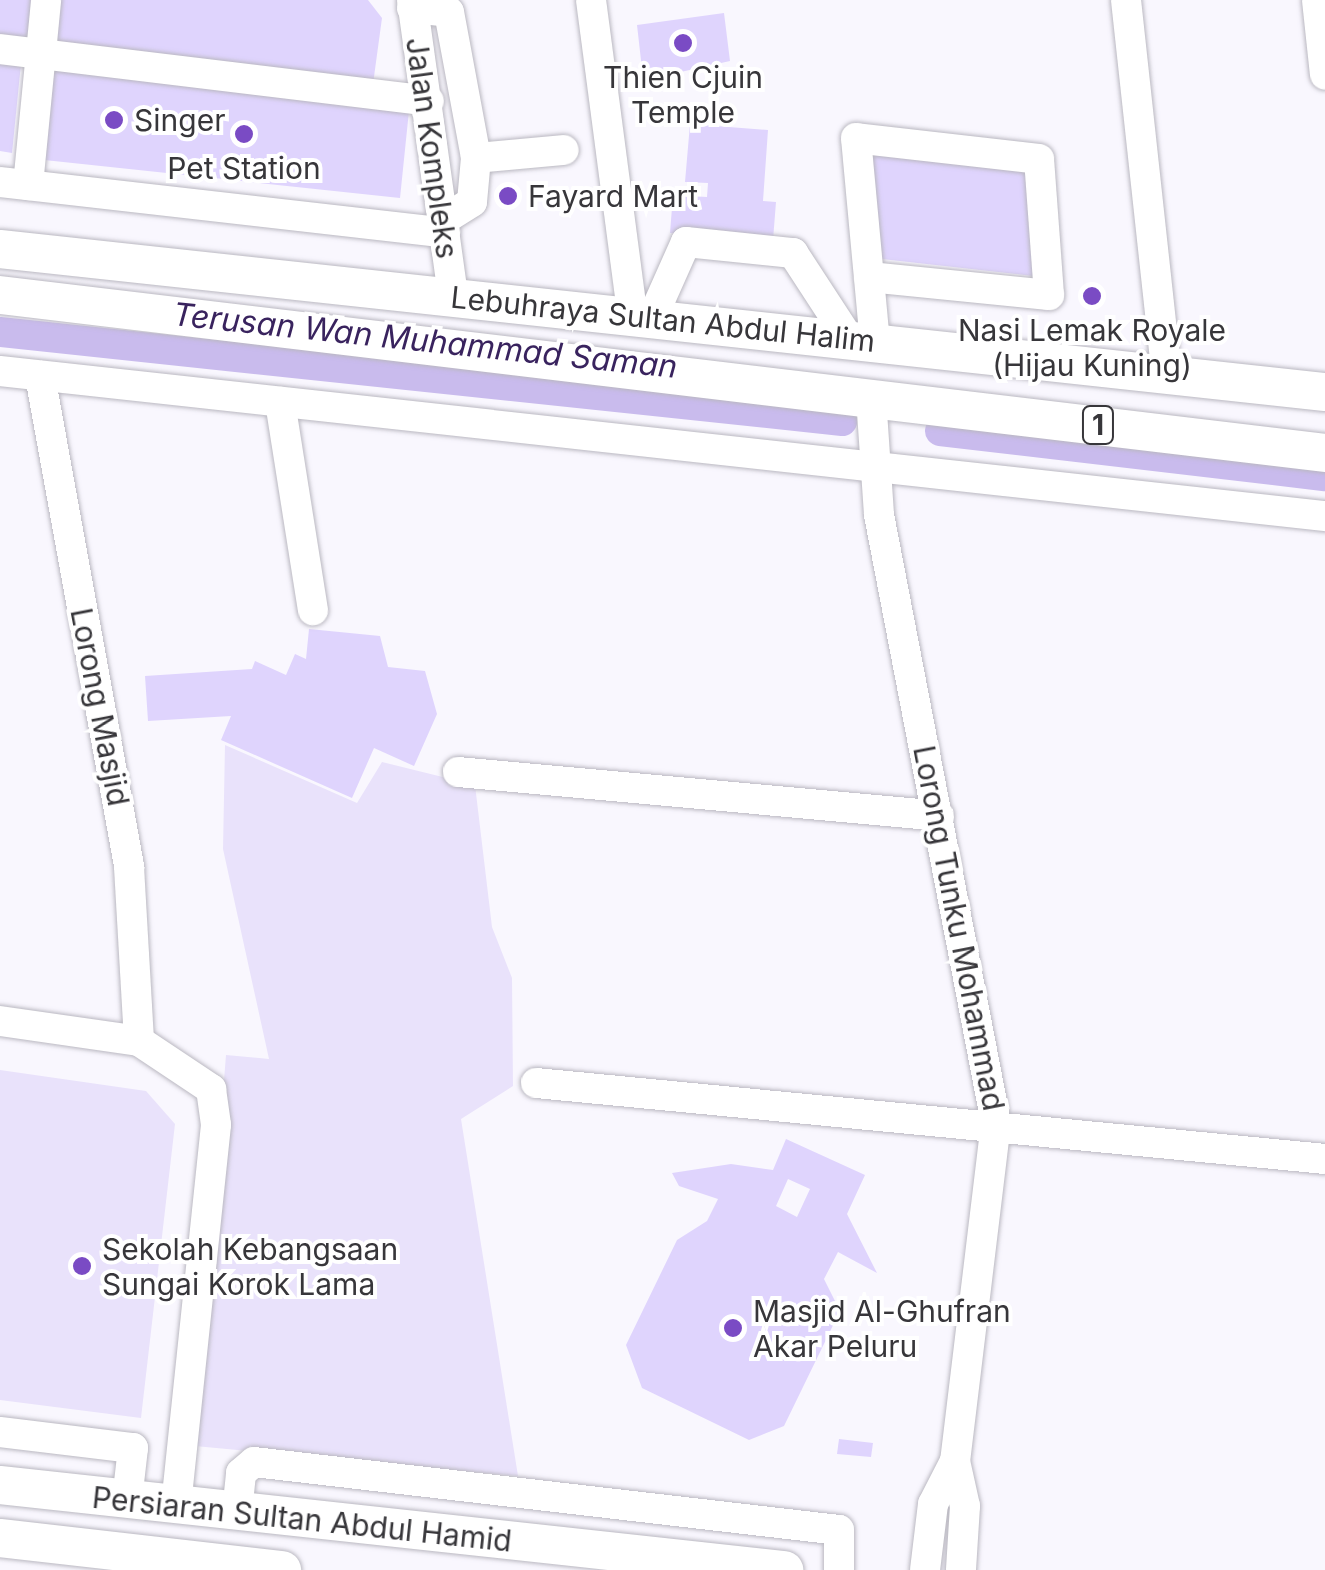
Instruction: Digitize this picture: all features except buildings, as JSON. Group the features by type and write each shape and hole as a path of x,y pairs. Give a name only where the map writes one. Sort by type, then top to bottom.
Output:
{"main road":[{"name":"Lebuhraya Sultan Abdul Halim","path":"0,249 642,314 1325,392"},
{"name":"Lebuhraya Sultan Abdul Halim","path":"0,295 1325,452"},
{"name":"Persiaran Sultan Abdul Hamid","path":"0,1484 668,1564 784,1570"},
{"name":"Persiaran Sultan Abdul Hamid","path":"0,1538 282,1570"}],"street":[{"path":"46,0 41,54 14,184 444,227 472,202 476,158 449,12 412,4"},
{"path":"591,0 642,314"},
{"path":"1126,0 1168,375"},
{"path":"1317,0 1325,75"},
{"name":"Jalan Kompleks","path":"412,4 429,101 452,296"},
{"path":"0,49 429,101"},
{"path":"862,340 869,278 860,135 1040,159 1048,295 869,278"},
{"path":"476,158 564,150"},
{"path":"642,314 686,242 794,252 862,340"},
{"path":"0,371 1325,516"},
{"name":"Lorong Masjid","path":"40,376 129,867 139,1041"},
{"name":"Lorong Tunku Mohammad","path":"871,397 874,468 996,1123 955,1461 965,1506 961,1570"},
{"path":"280,402 313,610"},
{"path":"458,772 938,816"},
{"path":"0,1021 139,1041 199,1075 216,1105 176,1506"},
{"path":"536,1084 996,1123 1325,1159"},
{"path":"0,1432 133,1448 127,1500"},
{"name":"Lorong Tunku Mohammad","path":"925,1570 933,1504 955,1461"},
{"path":"237,1512 241,1472 254,1462 840,1530 839,1570"}],"shaded area":[{"path":"225,745 357,803 382,762 475,785 492,927 512,978 513,1086 461,1119 518,1476 195,1446 226,1055 269,1059 223,849"},
{"name":"Sekolah Kebangsaan Sungai Korok Lama","path":"0,1070 146,1091 175,1124 141,1418 0,1400"}],"waterway":[{"name":"Terusan Wan Muhammad Saman","path":"0,332 842,421"},
{"name":"Terusan Wan Muhammad Saman","path":"940,431 1325,476"}],"place":[{"name":"Thien Cjuin Temple","path":"683,43"},
{"name":"Singer","path":"114,120"},
{"name":"Pet Station","path":"244,134"},
{"name":"Fayard Mart","path":"508,196"},
{"name":"Nasi Lemak Royale (Hijau Kuning)","path":"1092,296"},
{"name":"Sekolah Kebangsaan Sungai Korok Lama","path":"82,1266"},
{"name":"Masjid Al-Ghufran Akar Peluru","path":"733,1328"}]}
